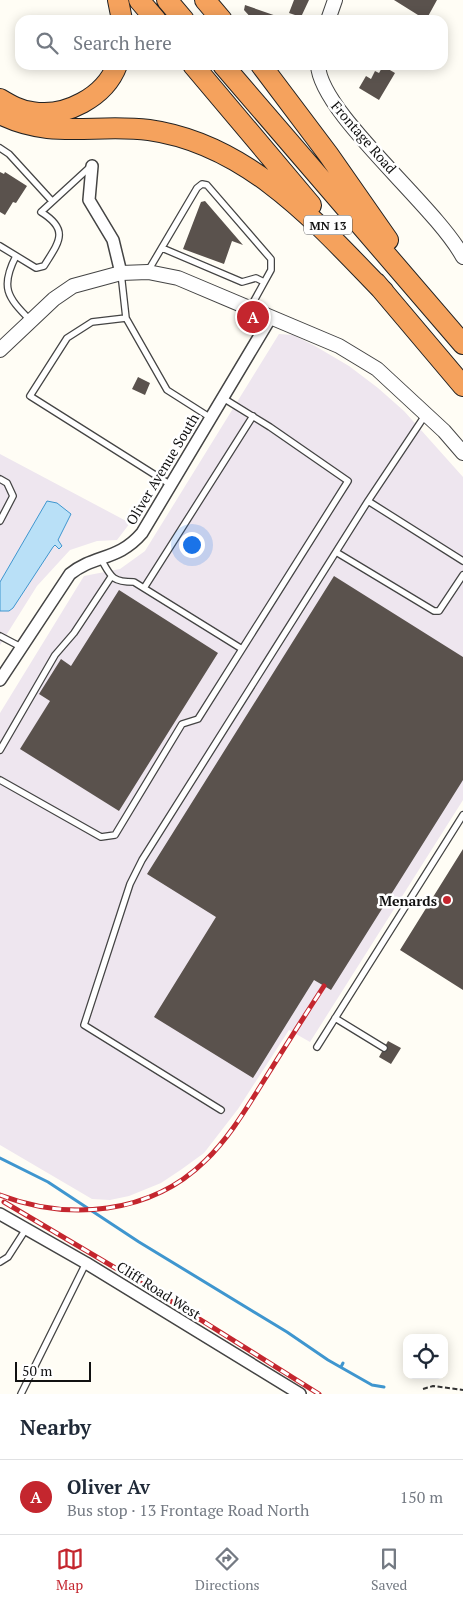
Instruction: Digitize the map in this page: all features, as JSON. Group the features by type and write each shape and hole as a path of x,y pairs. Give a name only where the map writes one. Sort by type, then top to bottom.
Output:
{"highway":[{"path":"118,0 121,15"},
{"path":"139,0 152,15"},
{"path":"167,0 180,15"},
{"path":"205,0 218,15"},
{"path":"0,98 19,109 31,112 43,114 64,111 91,98 109,79 114,70"},
{"name":"MN 13","path":"197,70 463,386"},
{"name":"MN 13","path":"227,70 463,344"},
{"path":"265,70 339,169 434,311"},
{"path":"0,85 29,104 64,111"},
{"path":"0,114 32,126 54,130 148,130 198,142 255,173 290,200 384,292"}],"street":[{"name":"Frontage Road","path":"319,70 322,83 338,110 436,217 463,257"},
{"path":"92,166 89,200 113,240 121,273"},
{"path":"0,350 54,299 73,286 121,273 148,272 178,278 339,346 377,369 426,414 463,453"},
{"name":"Oliver Avenue South","path":"0,680 70,574 80,566 121,552 132,545 142,534 271,317"},
{"name":"Cliff Road West","path":"0,1214 86,1263 300,1394"}],"lane":[{"path":"0,148 9,154 52,200"},
{"path":"0,246 36,268 44,266 59,241 59,229 52,218 41,212 52,200 92,166"},
{"path":"148,272 197,188 202,184 207,184 270,259 271,270 250,308"},
{"path":"162,248 242,282 256,278 264,282"},
{"path":"16,256 5,278 6,287 11,301 31,321"},
{"path":"121,273 126,318 167,390 211,418"},
{"path":"126,318 92,322 68,338 30,396 171,485"},
{"path":"0,780 101,837 115,835 182,724 198,719 348,481 253,416 223,398"},
{"path":"221,1110 84,1025 130,884 142,860 368,501 426,414"},
{"path":"144,588 253,416"},
{"path":"0,479 7,482 13,496 0,521"},
{"path":"368,501 463,561"},
{"path":"336,552 434,611 439,611 463,575"},
{"path":"101,559 111,577 120,582 134,582 242,649"},
{"path":"0,750 55,655 74,633 111,577"},
{"path":"0,636 21,647"},
{"path":"317,1047 463,815"},
{"path":"335,1018 384,1048"},
{"path":"0,1262 8,1256 26,1229"},
{"path":"21,1394 86,1263"}],"path":[{"path":"422,1389 433,1386 463,1390"}],"shaded area":[{"path":"279,334 293,335 315,346 349,366 378,388 404,411 463,477 463,800 310,1042 289,1030 238,1109 204,1153 182,1169 161,1183 129,1196 110,1200 92,1199 0,1145 0,713 84,576 120,569 145,551"},
{"path":"0,454 130,523 117,540 97,541 70,550 37,586 0,645"}],"water":[{"path":"47,501 57,503 71,514 58,540 62,546 59,549 55,545 53,547 13,608 9,611 0,611 0,582"}],"building":[{"path":"294,0 309,0 302,15 289,13"},
{"path":"394,0 437,0 429,15 418,15"},
{"path":"245,5 274,15 248,15 244,10"},
{"path":"381,70 390,70 395,73 379,100 359,88 366,76 371,79 375,71 379,73"},
{"path":"0,172 4,174 5,172 27,186 16,203 13,202 5,215 0,212"},
{"path":"205,201 243,245 232,241 224,264 183,249 201,202"},
{"path":"138,377 150,383 145,395 132,389"},
{"path":"334,576 463,657 463,780 331,990 314,980 253,1078 154,1017 216,917 147,874"},
{"path":"119,590 218,653 119,811 20,749 50,701 39,694 61,659 71,666"},
{"name":"Menards","path":"463,849 463,990 400,950"},
{"path":"388,1041 401,1048 391,1064 379,1057"}],"waterway":[{"path":"0,1158 48,1182 139,1242 287,1332 328,1360 372,1385 384,1387"},
{"path":"341,1367 343,1363"}],"railway":[{"path":"0,1195 26,1203 53,1208 80,1210 107,1208 134,1202 159,1193 183,1179 205,1161 229,1133 324,986"},
{"path":"4,1202 161,1295 319,1394"}],"place":[{"name":"Oliver Av","path":"253,317"},
{"name":"Menards","path":"447,900"}]}
